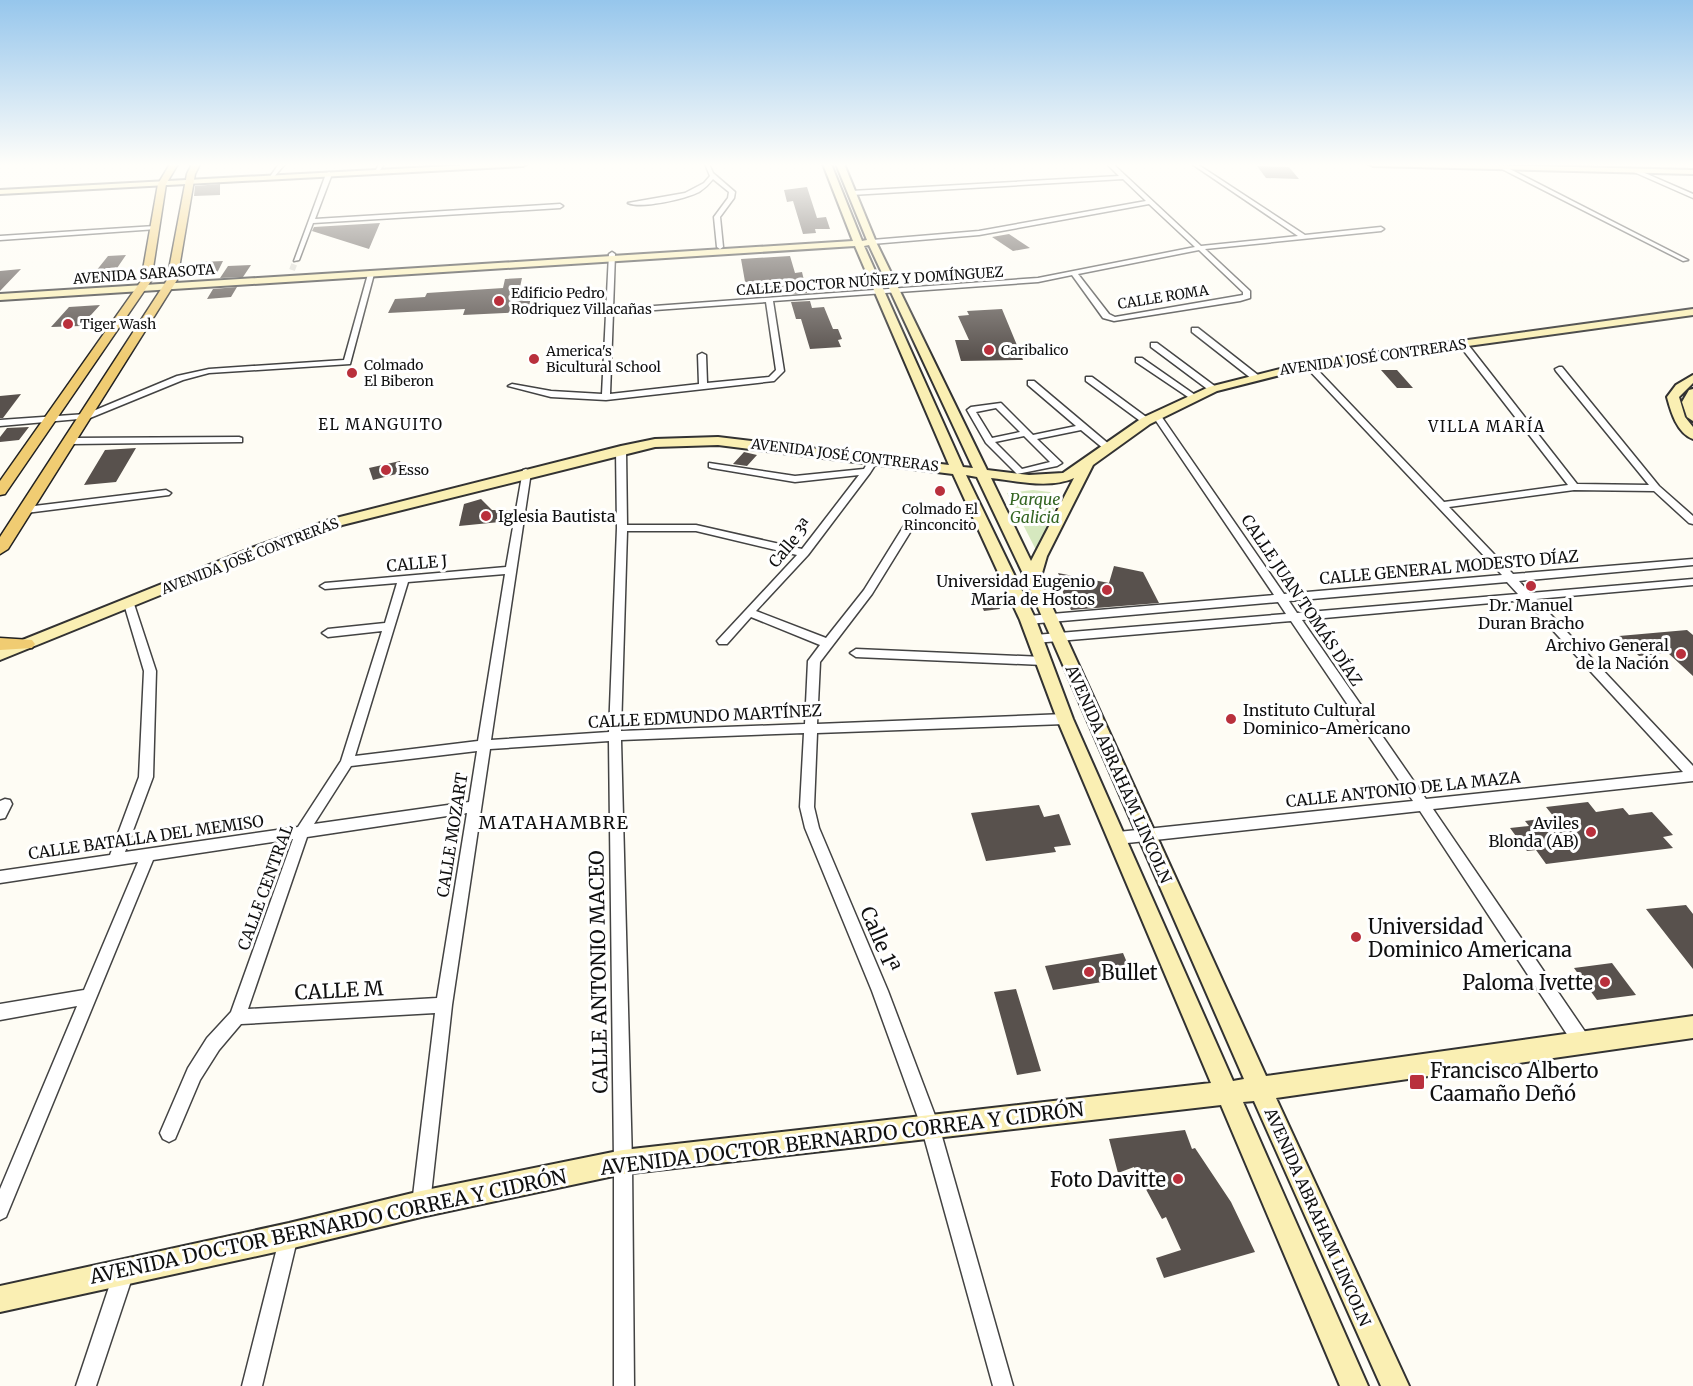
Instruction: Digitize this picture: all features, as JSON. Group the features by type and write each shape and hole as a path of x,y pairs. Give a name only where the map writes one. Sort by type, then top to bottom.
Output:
{"main road":[{"path":"1,488 144,284 155,229"},
{"path":"0,549 170,283 181,229"},
{"name":"AVENIDA ABRAHAM LINCOLN","path":"859,229 888,292 980,472 1055,628 1146,836 1395,1386"},
{"name":"AVENIDA SARASOTA","path":"612,256 720,247 864,240"},
{"name":"AVENIDA SARASOTA","path":"0,291 371,274 864,240"},
{"name":"AVENIDA SARASOTA","path":"170,283 291,272 539,261"},
{"name":"AVENIDA SARASOTA","path":"0,297 144,284"},
{"name":"AVENIDA ABRAHAM LINCOLN","path":"888,292 957,469 1028,620 1065,719 1354,1386"},
{"name":"AVENIDA JOSÉ CONTRERAS","path":"0,655 254,552 337,522 526,472 655,443 718,441 870,465 957,469 1029,479 1065,477 1151,418 1212,389 1255,377 1308,365 1693,312"},
{"path":"1693,378 1680,387 1673,396 1679,418 1693,435"},
{"path":"1693,392 1688,402 1693,417"},
{"path":"1032,583 1040,556 1087,464"},
{"path":"0,644 26,644"},
{"name":"AVENIDA DOCTOR BERNARDO CORREA Y CIDRÓN","path":"0,1299 289,1236 421,1204 623,1162 1260,1089 1693,1027"}],"street":[{"path":"0,238 144,229"},
{"path":"296,260 309,229"},
{"path":"718,229 720,247"},
{"name":"AVENIDA SARASOTA","path":"864,240 960,235 990,229"},
{"path":"1179,229 1200,248"},
{"path":"1291,229 1304,237"},
{"name":"CALLE DOCTOR NÚÑEZ Y DOMÍNGUEZ","path":"610,312 1038,280 1200,248 1381,229"},
{"path":"1624,229 1685,260"},
{"name":"CALLE ROMA","path":"1074,274 1106,316 1114,319 1247,296 1246,291 1200,248"},
{"path":"606,398 612,256"},
{"path":"0,423 87,416 195,374 347,362 371,274"},
{"path":"512,386 572,396 606,398 765,380 777,376 780,371 769,300"},
{"path":"1195,330 1255,377"},
{"path":"1463,344 1574,487"},
{"path":"1154,345 1212,389"},
{"path":"702,355 703,387"},
{"path":"1139,360 1194,397"},
{"path":"1308,365 1442,505 1693,775"},
{"path":"1559,369 1656,488 1693,521"},
{"path":"1089,379 1151,418"},
{"path":"1031,383 1107,447"},
{"path":"998,405 1028,435 1058,463 1020,472 989,441 971,410 998,405"},
{"name":"CALLE JUAN TOMÁS DÍAZ","path":"1151,418 1423,805 1582,1042"},
{"path":"989,441 1083,427"},
{"path":"71,441 239,440"},
{"name":"CALLE ANTONIO MACEO","path":"621,450 622,528 615,736 623,1162 624,1386"},
{"path":"712,465 795,478 870,465"},
{"name":"Calle 3ª","path":"723,641 804,553 870,465"},
{"name":"CALLE MOZART","path":"421,1204 444,1005 526,472"},
{"path":"1442,505 1574,487 1656,488"},
{"path":"26,510 166,493"},
{"name":"Calle 1ª","path":"909,526 868,592 813,663 808,817 880,991 930,1126 1003,1386"},
{"path":"622,528 696,528 804,553"},
{"name":"CALLE GENERAL MODESTO DÍAZ","path":"1035,639 1055,628 1279,598 1693,562"},
{"name":"CALLE J","path":"325,586 511,570"},
{"name":"CALLE CENTRAL","path":"169,1133 194,1074 213,1044 237,1017 302,832 347,762 404,579"},
{"name":"CALLE GENERAL MODESTO DÍAZ","path":"1028,620 1055,628 1291,616 1693,582"},
{"path":"115,860 146,777 150,671 129,604"},
{"path":"750,613 827,643"},
{"path":"328,633 389,626"},
{"path":"856,653 1043,661"},
{"name":"CALLE EDMUNDO MARTÍNEZ","path":"347,762 485,745 615,736 1065,719"},
{"name":"CALLE ANTONIO DE LA MAZA","path":"1118,838 1693,775"},
{"name":"CALLE BATALLA DEL MEMISO","path":"0,877 475,806"},
{"path":"0,1211 148,855"},
{"path":"0,1012 89,997"},
{"name":"CALLE M","path":"237,1017 444,1005"},
{"path":"252,1386 289,1236"},
{"path":"86,1386 124,1271"}],"green space":[{"name":"Parque Galicia","path":"1033,490 1050,492 1057,499 1043,547 1037,552 1007,493"}],"building":[{"path":"313,229 378,229 369,249 312,231"},
{"path":"801,229 830,229 815,229 816,233 803,234"},
{"path":"1009,234 1030,248 1013,251 992,237"},
{"path":"126,255 113,274 92,276 108,256"},
{"path":"790,256 795,273 802,272 807,293 789,294 788,291 747,293 741,259"},
{"path":"223,261 217,273 202,274 201,262"},
{"path":"251,265 243,277 220,278 228,266"},
{"path":"21,269 0,291 0,271"},
{"path":"522,278 520,287 533,286 528,312 463,315 465,309 388,313 395,299 425,297 427,293 503,288 505,279"},
{"path":"237,287 231,297 207,299 213,289"},
{"path":"810,301 812,308 824,307 833,329 838,329 842,339 838,340 841,347 810,349 801,319 796,319 791,302"},
{"path":"100,305 81,326 51,327 69,307"},
{"path":"1002,309 1023,360 961,361 955,340 969,340 958,316 969,315 967,311"},
{"path":"1381,370 1397,370 1413,388 1397,388"},
{"path":"21,394 3,418 0,418 0,396"},
{"path":"29,427 19,440 0,442 0,437 7,428"},
{"path":"136,448 116,482 84,485 105,450"},
{"path":"744,452 757,455 747,466 733,464"},
{"name":"Esso","path":"400,461 404,472 373,480 369,468"},
{"name":"Iglesia Bautista","path":"481,499 492,510 511,510 510,521 459,526 464,504"},
{"name":"Universidad Eugenio Maria de Hostos","path":"1114,566 1143,572 1159,603 1071,610 1060,586 1064,586 1058,573 1109,583"},
{"path":"994,596 1000,609 984,611 978,598"},
{"name":"Archivo General de la Nación","path":"1687,630 1693,635 1693,676 1668,653 1639,656 1619,636"},
{"name":"Aviles Blonda (AB)","path":"1588,802 1596,812 1623,808 1629,815 1652,812 1673,835 1663,837 1673,848 1546,864 1536,850 1527,851 1510,828 1529,826 1525,821 1554,817 1546,807"},
{"path":"1039,805 1044,817 1059,814 1071,845 1054,847 1056,852 986,861 971,813"},
{"path":"1686,905 1693,914 1693,969 1646,909"},
{"name":"Bullet","path":"1123,953 1133,977 1053,990 1045,966"},
{"name":"Paloma Ivette","path":"1612,963 1636,995 1597,1000 1574,968"},
{"path":"1016,989 1041,1071 1017,1075 994,992"},
{"path":"1185,1130 1192,1149 1195,1148 1231,1202 1255,1252 1164,1278 1156,1258 1181,1250 1166,1217 1162,1219 1134,1167 1118,1173 1109,1139"}],"tunnel":[{"path":"292,270 296,260"}],"place":[{"name":"Edificio Pedro Rodriquez Villacañas","path":"499,301"},
{"name":"Tiger Wash","path":"68,324"},
{"name":"Caribalico","path":"989,350"},
{"name":"America's Bicultural School","path":"534,359"},
{"name":"Colmado El Biberon","path":"352,373"},
{"name":"Esso","path":"386,470"},
{"name":"Colmado El Rinconcito","path":"940,491"},
{"name":"Iglesia Bautista","path":"486,516"},
{"name":"Dr. Manuel Duran Bracho","path":"1531,586"},
{"name":"Universidad Eugenio Maria de Hostos","path":"1107,590"},
{"name":"Archivo General de la Nación","path":"1681,654"},
{"name":"Instituto Cultural Dominico-Americano","path":"1231,719"},
{"name":"Aviles Blonda (AB)","path":"1591,832"},
{"name":"Universidad Dominico Americana","path":"1356,937"},
{"name":"Bullet","path":"1089,972"},
{"name":"Paloma Ivette","path":"1605,982"},
{"name":"Francisco Alberto Caamaño Deñó","path":"1417,1082"},
{"name":"Foto Davitte","path":"1178,1179"}],"district":[{"name":"EL MANGUITO","path":"381,424"},
{"name":"VILLA MARÍA","path":"1487,426"},
{"name":"MATAHAMBRE","path":"554,822"}]}
